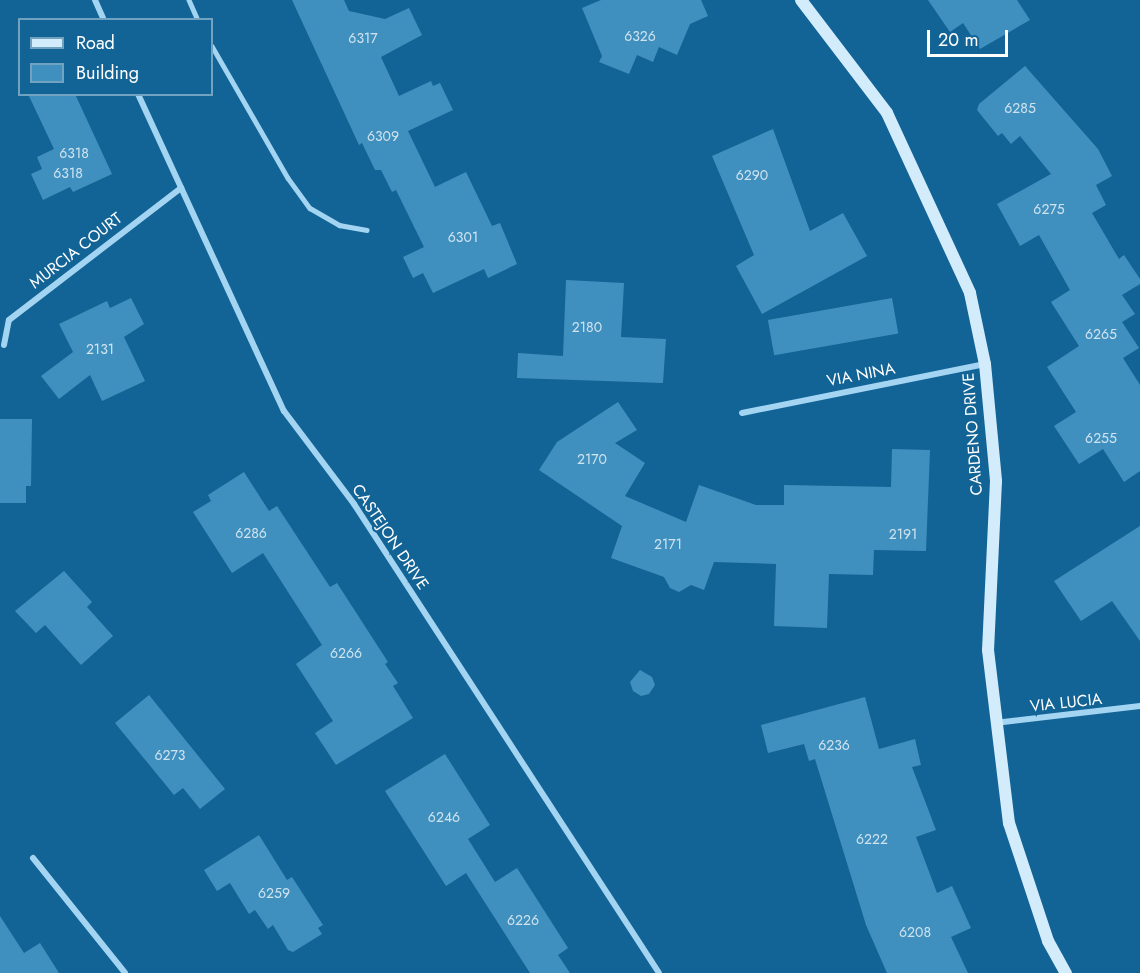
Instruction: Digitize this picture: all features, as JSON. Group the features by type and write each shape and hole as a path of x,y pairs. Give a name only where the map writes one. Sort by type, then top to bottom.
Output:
{"street":[{"path":"95,0 103,18"},
{"name":"CARDENO DRIVE","path":"801,0 887,113 970,293 985,364 996,481 988,650 995,723 1009,823 1048,941 1066,973"},
{"name":"CASTEJON DRIVE","path":"139,96 284,411 354,504 659,973"},
{"name":"MURCIA COURT","path":"4,345 9,320 181,188"},
{"name":"VIA NINA","path":"742,412 985,364"},
{"name":"VIA LUCIA","path":"995,723 1140,706"},
{"path":"33,858 124,973"}],"lane":[{"path":"189,0 197,18"},
{"path":"213,48 288,178 310,208 339,225 367,230"}],"building":[{"path":"292,0 344,0 349,11 385,19 409,8 422,35 381,57 399,96 431,81 433,86 440,83 453,110 408,131 435,187 466,172 492,226 500,223 517,264 488,278 484,269 433,293 423,273 413,278 403,257 424,247 396,190 392,192 381,170 375,170 362,143 359,145"},
{"path":"601,0 701,0 708,16 690,24 677,55 659,47 653,62 637,55 629,74 599,62 602,56 582,8"},
{"path":"928,0 1017,0 1030,20 980,49 963,23 950,32"},
{"path":"1025,66 1098,149 1112,176 1096,185 1106,205 1092,213 1119,259 1124,255 1140,279 1140,284 1122,295 1135,314 1122,322 1139,348 1123,358 1140,385 1140,471 1124,482 1103,449 1079,464 1054,426 1076,412 1047,367 1079,346 1051,302 1070,290 1039,235 1020,246 997,204 1051,174 1020,136 1011,144 1002,133 998,136 977,110 979,104"},
{"path":"29,96 76,96 112,174 73,192 70,187 43,200 31,174 42,169 37,157 54,149"},
{"path":"773,129 810,231 843,213 867,256 762,314 736,266 754,255 712,156"},
{"path":"566,280 624,283 621,337 666,339 663,383 517,378 518,353 563,356"},
{"path":"131,298 144,324 124,337 145,381 102,401 90,375 59,399 41,376 73,352 59,324 107,301 110,308"},
{"path":"892,298 898,333 774,355 768,320"},
{"path":"618,402 637,430 615,443 645,463 625,496 686,522 699,485 756,505 784,505 784,485 891,487 892,449 930,450 926,551 874,550 873,575 829,574 827,628 774,626 776,564 714,562 704,590 691,585 679,592 670,588 664,577 611,558 622,526 539,470 557,442"},
{"path":"0,419 32,419 31,486 26,486 26,503 0,503"},
{"path":"244,472 269,511 277,506 330,587 337,583 388,662 385,664 398,683 393,686 413,718 336,765 315,733 333,721 296,664 322,645 263,553 232,573 193,512 211,501 208,495"},
{"path":"1140,526 1140,641 1112,601 1081,621 1054,581"},
{"path":"64,571 92,602 87,607 113,636 81,665 45,625 36,633 15,611"},
{"path":"640,670 652,677 655,685 649,694 641,696 633,691 630,682"},
{"path":"149,695 225,789 200,809 183,788 174,795 115,723"},
{"path":"865,697 879,749 915,739 921,765 912,767 936,830 916,837 937,893 952,886 971,928 951,937 968,973 887,973 866,925 815,759 809,761 804,744 768,753 761,725"},
{"path":"445,754 490,825 468,839 495,882 517,868 568,948 558,955 570,973 530,973 466,873 446,886 385,791"},
{"path":"259,835 287,880 292,877 323,925 318,928 322,934 293,952 288,950 273,925 268,929 255,910 249,914 230,883 217,891 204,870"},
{"path":"0,916 24,953 40,943 59,973 0,973"}]}
